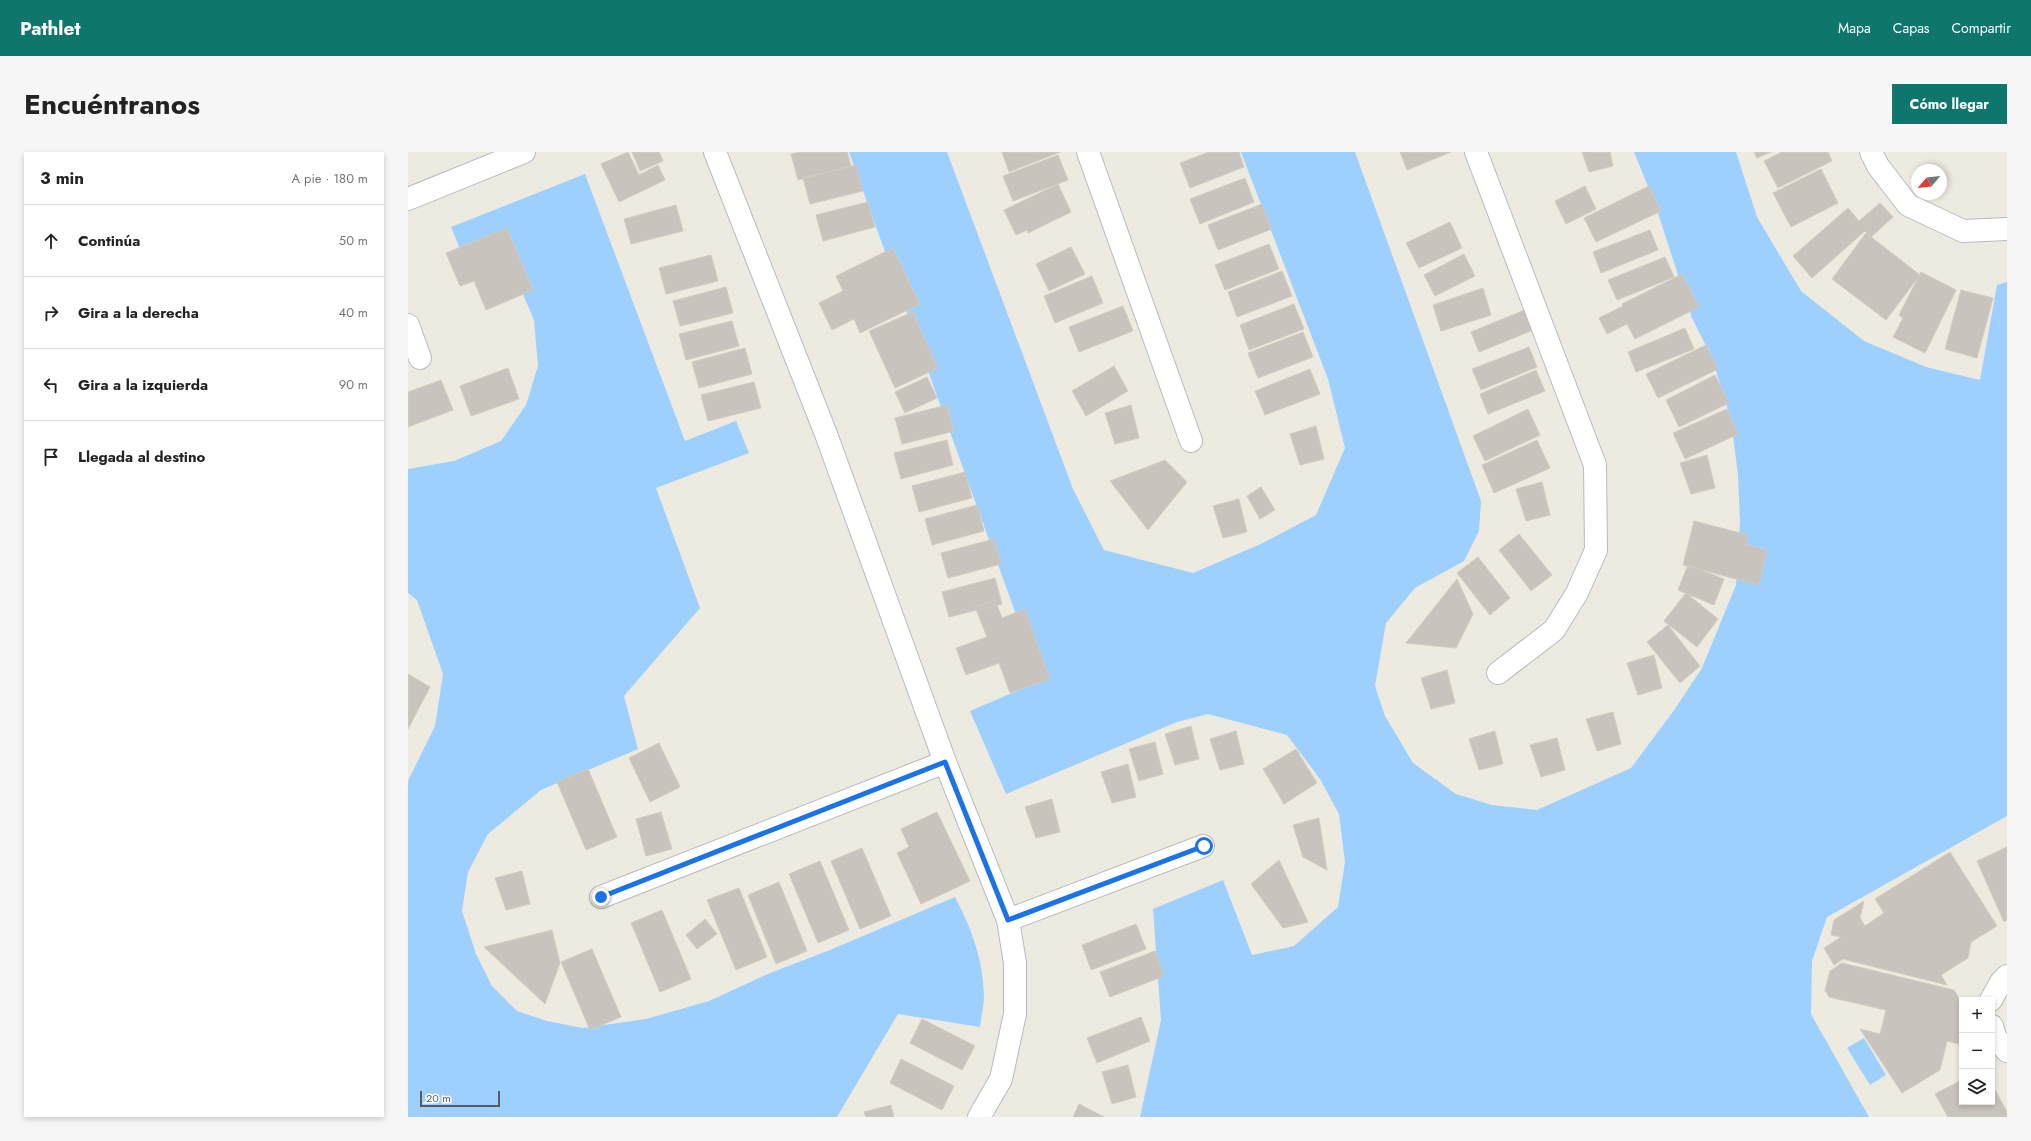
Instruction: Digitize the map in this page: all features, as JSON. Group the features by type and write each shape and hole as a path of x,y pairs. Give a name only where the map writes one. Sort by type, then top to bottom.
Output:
{"street":[{"path":"408,200 524,152"},
{"path":"715,152 826,434 945,762 1008,920 1015,963 1015,1014 1001,1079 979,1117"},
{"path":"1088,152 1190,441"},
{"path":"1476,152 1595,465 1596,550 1577,593 1554,630 1498,673"},
{"path":"1871,152 1878,166 1908,205 1963,231 2007,229"},
{"path":"408,325 420,358"},
{"path":"601,897 945,762"},
{"path":"1008,920 1204,846"},
{"path":"1993,997 2001,982 2007,976"},
{"path":"1995,1033 2007,1051"}],"water":[{"path":"849,152 947,152 1073,489 1104,550 1193,573 1263,543 1316,515 1345,448 1328,379 1241,152 1355,152 1481,501 1479,531 1464,561 1415,588 1386,623 1375,686 1385,716 1413,763 1456,794 1492,805 1537,810 1631,768 1675,709 1702,668 1736,585 1740,522 1738,475 1731,420 1712,358 1692,318 1654,201 1634,152 1736,152 1757,217 1801,291 1864,341 1926,367 1980,380 1997,285 2007,282 2007,816 1827,917 1812,961 1811,1014 1869,1117 1140,1117 1161,1020 1153,909 1223,880 1252,955 1294,946 1338,907 1345,862 1339,814 1320,779 1287,735 1208,714 1177,722 1006,794 970,711 1040,681"},
{"path":"585,174 685,441 736,421 749,453 656,488 700,608 624,696 638,749 541,790 488,834 468,872 462,911 476,954 492,986 517,1011 547,1021 583,1028 646,1019 709,1001 770,973 830,950 955,897 967,921 979,957 984,996 980,1027 898,1014 837,1117 408,1117 408,781 435,726 443,674 417,600 408,593 408,469 454,461 501,441 526,405 538,366 534,320 522,292 460,249 451,227"},
{"path":"1864,1038 1886,1075 1870,1085 1847,1048"}],"building":[{"path":"628,152 639,175 658,165 665,180 619,202 601,164"},
{"path":"632,152 659,152 663,161 640,171"},
{"path":"801,152 847,152 851,166 798,180 791,154"},
{"path":"1002,152 1060,152 1009,172"},
{"path":"1209,152 1239,152 1244,167 1190,188 1180,163"},
{"path":"1400,152 1451,152 1407,170"},
{"path":"1582,152 1610,152 1613,166 1589,172"},
{"path":"1754,152 1771,152 1757,158"},
{"path":"1782,152 1828,152 1832,161 1778,188 1764,161"},
{"path":"1058,155 1068,180 1013,201 1003,176"},
{"path":"856,165 863,191 810,204 803,178"},
{"path":"1821,169 1838,203 1791,227 1773,193"},
{"path":"1245,178 1254,202 1200,224 1190,199"},
{"path":"1058,184 1071,212 1028,233 1027,230 1016,235 1004,210"},
{"path":"1585,186 1596,209 1566,224 1555,201"},
{"path":"1649,186 1661,211 1596,242 1584,218"},
{"path":"868,202 875,227 823,241 816,215"},
{"path":"1880,203 1893,217 1871,237 1865,231 1812,278 1793,256 1848,208 1859,221"},
{"path":"1262,204 1272,229 1218,250 1208,225"},
{"path":"676,205 683,231 631,244 624,219"},
{"path":"1450,222 1462,248 1419,268 1406,243"},
{"path":"507,228 533,290 486,310 474,281 460,286 446,253"},
{"path":"1650,230 1658,250 1601,273 1593,252"},
{"path":"1866,233 1920,275 1886,320 1832,279"},
{"path":"1269,244 1279,269 1225,290 1215,265"},
{"path":"1071,247 1085,274 1049,291 1036,264"},
{"path":"893,248 920,304 860,333 854,319 832,330 819,303 843,291 836,276"},
{"path":"1464,254 1475,276 1435,296 1424,275"},
{"path":"711,255 718,281 666,294 659,268"},
{"path":"1665,257 1674,277 1617,300 1608,280"},
{"path":"1282,271 1292,296 1237,317 1228,292"},
{"path":"1921,272 1956,290 1925,353 1893,337 1903,318 1899,315"},
{"path":"1682,274 1699,307 1635,339 1627,324 1607,334 1599,318 1623,306 1622,304"},
{"path":"1092,276 1103,303 1055,323 1044,296"},
{"path":"726,287 733,313 680,326 673,301"},
{"path":"1483,288 1491,315 1441,331 1433,305"},
{"path":"1961,290 1993,298 1977,358 1945,349"},
{"path":"1294,304 1304,329 1249,350 1240,325"},
{"path":"1123,306 1133,331 1079,352 1069,327"},
{"path":"1527,309 1536,329 1479,352 1471,332"},
{"path":"913,312 938,368 895,388 869,331"},
{"path":"732,321 739,346 686,360 679,334"},
{"path":"1685,328 1694,349 1636,372 1628,352"},
{"path":"1303,332 1313,357 1258,378 1248,353"},
{"path":"1706,345 1718,369 1658,398 1646,374"},
{"path":"1529,347 1537,367 1481,390 1472,369"},
{"path":"745,348 752,374 699,388 692,362"},
{"path":"1114,366 1128,391 1086,416 1072,391"},
{"path":"508,368 519,399 471,416 460,386"},
{"path":"1310,369 1320,394 1265,415 1255,391"},
{"path":"1536,370 1545,391 1488,414 1480,394"},
{"path":"1715,375 1729,403 1679,427 1666,400"},
{"path":"927,377 937,398 905,413 895,392"},
{"path":"441,380 453,410 408,427 408,392"},
{"path":"754,382 761,408 708,421 701,395"},
{"path":"947,405 954,431 902,444 895,418"},
{"path":"1131,405 1139,438 1115,444 1105,413"},
{"path":"1528,409 1540,435 1485,461 1473,436"},
{"path":"1727,409 1738,434 1685,459 1673,433"},
{"path":"1316,426 1324,459 1300,465 1290,434"},
{"path":"947,440 953,465 901,479 894,453"},
{"path":"1537,440 1550,468 1494,493 1482,465"},
{"path":"1707,455 1715,488 1691,494 1680,463"},
{"path":"1165,460 1187,482 1148,530 1110,481"},
{"path":"965,472 972,498 919,512 912,486"},
{"path":"1542,482 1550,515 1526,521 1516,489"},
{"path":"1261,487 1275,510 1260,519 1247,496"},
{"path":"1239,499 1247,532 1223,538 1213,506"},
{"path":"977,505 984,531 932,545 925,519"},
{"path":"1694,521 1748,535 1745,544 1767,550 1759,585 1683,565"},
{"path":"1519,534 1552,575 1531,591 1499,550"},
{"path":"994,539 1001,564 948,578 941,553"},
{"path":"1478,557 1510,598 1490,615 1457,573"},
{"path":"1688,565 1724,579 1714,605 1678,590"},
{"path":"995,578 1002,604 949,617 942,592"},
{"path":"1457,579 1473,614 1456,648 1406,643"},
{"path":"1686,593 1718,619 1697,647 1664,621"},
{"path":"995,600 1002,618 1025,609 1050,679 1010,693 999,663 966,675 956,648 987,637 975,607"},
{"path":"1668,625 1700,666 1680,683 1647,642"},
{"path":"1654,655 1662,688 1638,695 1627,663"},
{"path":"1447,670 1455,703 1431,709 1421,678"},
{"path":"408,674 430,687 408,729"},
{"path":"1613,712 1621,744 1597,751 1586,719"},
{"path":"1191,726 1199,759 1175,765 1165,734"},
{"path":"1236,731 1244,764 1220,770 1210,739"},
{"path":"1495,731 1503,764 1479,770 1469,739"},
{"path":"1557,738 1565,770 1541,777 1530,745"},
{"path":"1155,742 1163,774 1139,781 1129,749"},
{"path":"659,743 680,787 650,802 629,758"},
{"path":"1296,749 1317,783 1284,804 1263,769"},
{"path":"1128,764 1136,797 1112,803 1101,772"},
{"path":"588,769 617,837 586,850 557,782"},
{"path":"1052,799 1060,832 1036,838 1025,807"},
{"path":"661,812 672,849 646,856 636,819"},
{"path":"937,812 970,881 921,904 897,853 909,847 901,829"},
{"path":"1319,818 1327,870 1303,857 1293,825"},
{"path":"2007,847 2007,920 2004,922 1977,861"},
{"path":"862,848 891,916 860,929 831,861"},
{"path":"1950,852 1997,926 1971,942 1968,958 1941,975 1947,985 1843,959 1834,965 1824,948 1841,937 1831,935 1834,920 1864,901 1860,918 1865,926 1884,913 1875,899"},
{"path":"1279,860 1308,922 1283,928 1251,884"},
{"path":"820,861 849,930 818,943 789,874"},
{"path":"522,871 530,904 506,910 495,878"},
{"path":"779,882 807,951 776,964 748,895"},
{"path":"739,888 767,957 736,970 707,900"},
{"path":"662,910 691,979 660,992 631,923"},
{"path":"705,919 717,934 697,949 686,935"},
{"path":"1136,924 1146,949 1091,970 1082,945"},
{"path":"552,930 560,963 545,1004 484,947"},
{"path":"592,949 621,1017 590,1030 561,962"},
{"path":"1155,951 1164,976 1110,997 1100,972"},
{"path":"1842,963 1954,990 1959,998 1959,1044 1947,1041 1940,1070 1902,1093 1860,1029 1880,1034 1886,1010 1829,997 1825,990 1830,971"},
{"path":"1141,1017 1150,1041 1097,1063 1087,1038"},
{"path":"922,1019 975,1046 962,1070 910,1043"},
{"path":"901,1059 954,1086 942,1110 890,1083"},
{"path":"1128,1065 1136,1097 1112,1104 1102,1072"},
{"path":"1959,1082 1959,1105 1995,1105 1995,1090 2007,1112 2007,1117 1948,1117 1935,1094"},
{"path":"1079,1104 1104,1117 1073,1117"},
{"path":"891,1105 894,1117 866,1117 864,1112"}],"route":[{"path":"601,897 945,762 1008,920 1204,846"}]}
